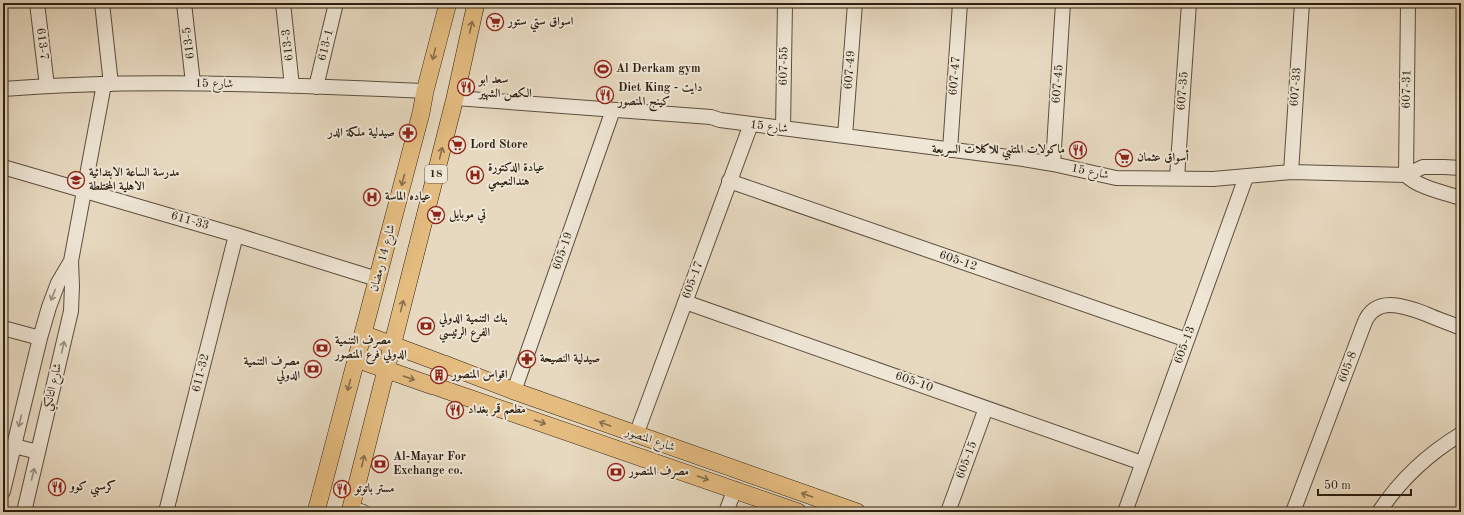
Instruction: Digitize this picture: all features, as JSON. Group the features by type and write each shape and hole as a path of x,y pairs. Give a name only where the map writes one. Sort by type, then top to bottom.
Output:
{"main road":[{"name":"شارع 14 رمضان","path":"316,512 421,113 425,91 448,3"},
{"name":"18","path":"355,510 392,344 454,100 476,3"},
{"name":"شارع المنصور","path":"363,334 636,435 857,512"},
{"name":"شارع المنصور","path":"356,359 798,512"}],"street":[{"name":"613-7","path":"37,3 47,86"},
{"name":"شارع التانكي","path":"24,512 71,311 71,261 84,190 108,84 102,3"},
{"name":"613-5","path":"184,3 193,83"},
{"name":"613-3","path":"283,3 292,86"},
{"name":"613-1","path":"316,87 336,3"},
{"name":"607-55","path":"782,128 785,3"},
{"name":"607-49","path":"845,136 855,3"},
{"name":"607-47","path":"950,150 960,3"},
{"name":"607-45","path":"1053,164 1063,3"},
{"name":"607-35","path":"1177,178 1189,3"},
{"name":"607-33","path":"1291,172 1302,3"},
{"name":"607-31","path":"1406,175 1408,3"},
{"name":"شارع 15","path":"3,90 47,86 193,83 425,91"},
{"name":"شارع 15","path":"454,100 612,112 711,123 720,120 1053,164 1116,178 1213,179 1291,172 1406,175 1423,167 1461,168"},
{"name":"605-19","path":"514,391 612,112"},
{"name":"605-17","path":"636,435 750,124"},
{"name":"611-33","path":"3,167 236,235 377,280"},
{"path":"1406,175 1410,180 1419,184 1461,198"},
{"name":"605-13","path":"1124,512 1246,177"},
{"name":"605-12","path":"729,181 1187,340"},
{"name":"611-32","path":"166,512 236,235"},
{"name":"شارع التانكي","path":"3,490 49,306 58,283 71,261"},
{"name":"605-10","path":"685,302 1142,463"},
{"name":"605-8","path":"1293,512 1365,321 1369,314 1374,309 1382,306 1394,305 1409,308 1461,328"},
{"path":"3,328 40,338"},
{"name":"605-15","path":"948,512 986,408"},
{"path":"1379,512 1414,469 1434,452 1461,434"},
{"path":"14,446 38,452"},
{"path":"726,512 735,489"}],"place":[{"name":"اسواق ستي ستور","path":"495,22"},
{"name":"Al Derkam gym","path":"603,69"},
{"name":"سعد ابو الكص الشهير","path":"466,87"},
{"name":"Diet King - دايت كينج المنصور","path":"605,95"},
{"name":"صيدلية ملكة الدر","path":"408,133"},
{"name":"Lord Store","path":"457,145"},
{"name":"ماكولات المتنبي للاكلات السريعة","path":"1078,150"},
{"name":"أسواق عثمان","path":"1124,158"},
{"name":"عيادة الدكتورة هندالنعيمي","path":"475,175"},
{"name":"مدرسة الساعة الابتدائية الاهلية المختلطة","path":"76,180"},
{"name":"عياده الماسة","path":"372,197"},
{"name":"تي موبايل","path":"436,215"},
{"name":"بنك التنمية الدولي الفرع الرئيسي","path":"426,326"},
{"name":"مصرف التنمية الدولي فرع المنصور","path":"322,348"},
{"name":"صيدلية النصيحة","path":"527,359"},
{"name":"مصرف التنمية الدولي","path":"313,369"},
{"name":"اقواس المنصور","path":"439,375"},
{"name":"مطعم قمر بغداد","path":"455,410"},
{"name":"Al-Mayar For Exchange co.","path":"380,464"},
{"name":"مصرف المنصور","path":"616,472"},
{"name":"كرسبي كوو","path":"57,487"},
{"name":"مستر باتوتو","path":"342,489"}]}
